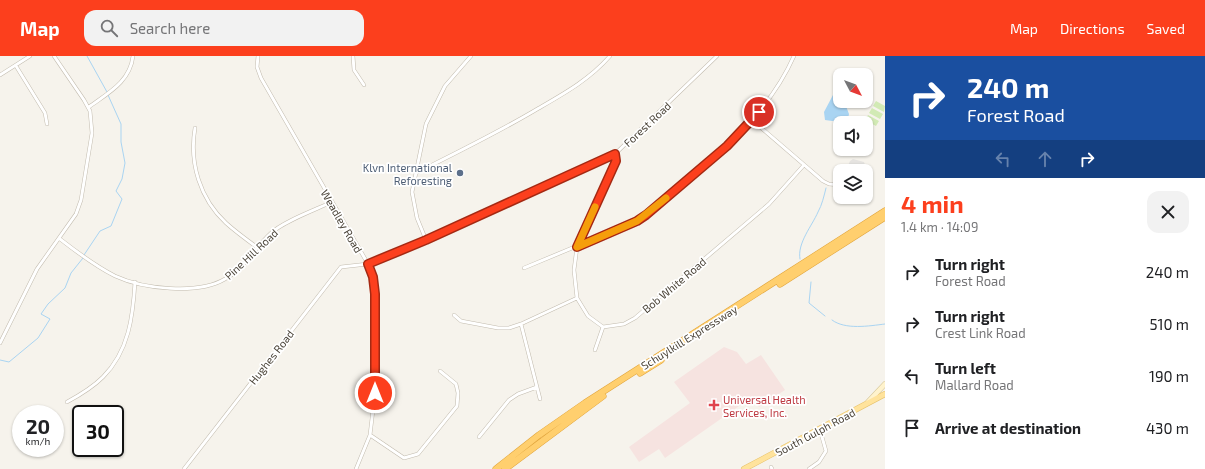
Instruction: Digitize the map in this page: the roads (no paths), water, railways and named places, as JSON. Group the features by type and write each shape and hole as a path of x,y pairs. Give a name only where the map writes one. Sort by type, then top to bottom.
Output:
{"highway":[{"name":"Schuylkill Expressway","path":"496,469 539,435 585,403 885,211"},
{"name":"Schuylkill Expressway","path":"505,469 600,399 885,217"}],"main road":[{"name":"South Gulph Road","path":"744,469 820,430 885,394"}],"street":[{"path":"0,75 30,56"},
{"path":"0,342 37,269 73,220 81,200 92,125 89,106 54,56"},
{"path":"89,106 122,82 130,70 133,56"},
{"name":"Weadley Road","path":"258,56 257,67 261,78 368,264 373,277 375,294 375,393 370,435 356,469"},
{"path":"353,56 354,70 364,85"},
{"path":"426,240 417,218 412,192 426,124 433,107 445,86 470,56"},
{"path":"416,173 483,140 566,92 594,73 610,56"},
{"name":"Forest Road","path":"368,264 426,240 615,154 717,56"},
{"path":"524,268 637,221 646,215 727,146 752,120 778,86 794,56"},
{"path":"16,66 45,113 47,124"},
{"path":"752,120 804,165 826,182 833,184"},
{"path":"195,128 193,144 194,164 203,193 222,220 258,248"},
{"path":"595,350 603,327 588,316 577,298 574,270 577,247 616,161 615,154"},
{"name":"Bob White Road","path":"603,327 624,324 635,318 769,204 804,165"},
{"name":"Pine Hill Road","path":"60,239 90,262 117,277 155,287 178,289 198,288 214,284 231,274 258,248 270,233 332,202"},
{"name":"Hughes Road","path":"184,469 337,271 346,266 368,264"},
{"path":"67,402 103,377 122,349 128,334 133,312 135,282"},
{"path":"454,315 461,321 498,328 509,328 522,324 577,298"},
{"path":"522,324 540,399"},
{"path":"370,435 404,458 418,454 457,406 458,393 456,384 440,371"},
{"path":"865,405 885,384"},
{"path":"479,438 509,400 518,394 537,387"},
{"path":"809,469 819,462 826,451 820,430"}],"water":[{"path":"833,95 833,108 847,108 849,114 849,116 833,116 833,121 825,120 824,112"}],"waterway":[{"path":"87,56 107,92"},
{"path":"84,255 100,231 111,226 122,199 116,191 122,179 125,163 121,142 121,124 108,95"},
{"path":"800,259 803,241 823,200 826,188"},
{"path":"0,360 9,362 38,338 50,319 41,314 48,304 65,288 71,273 83,258"},
{"path":"811,282 809,303 825,316"},
{"path":"832,320 837,323 850,326 885,324"}],"place":[{"name":"Klvn International Reforesting","path":"460,173"},
{"name":"Universal Health Services, Inc.","path":"714,405"}]}
